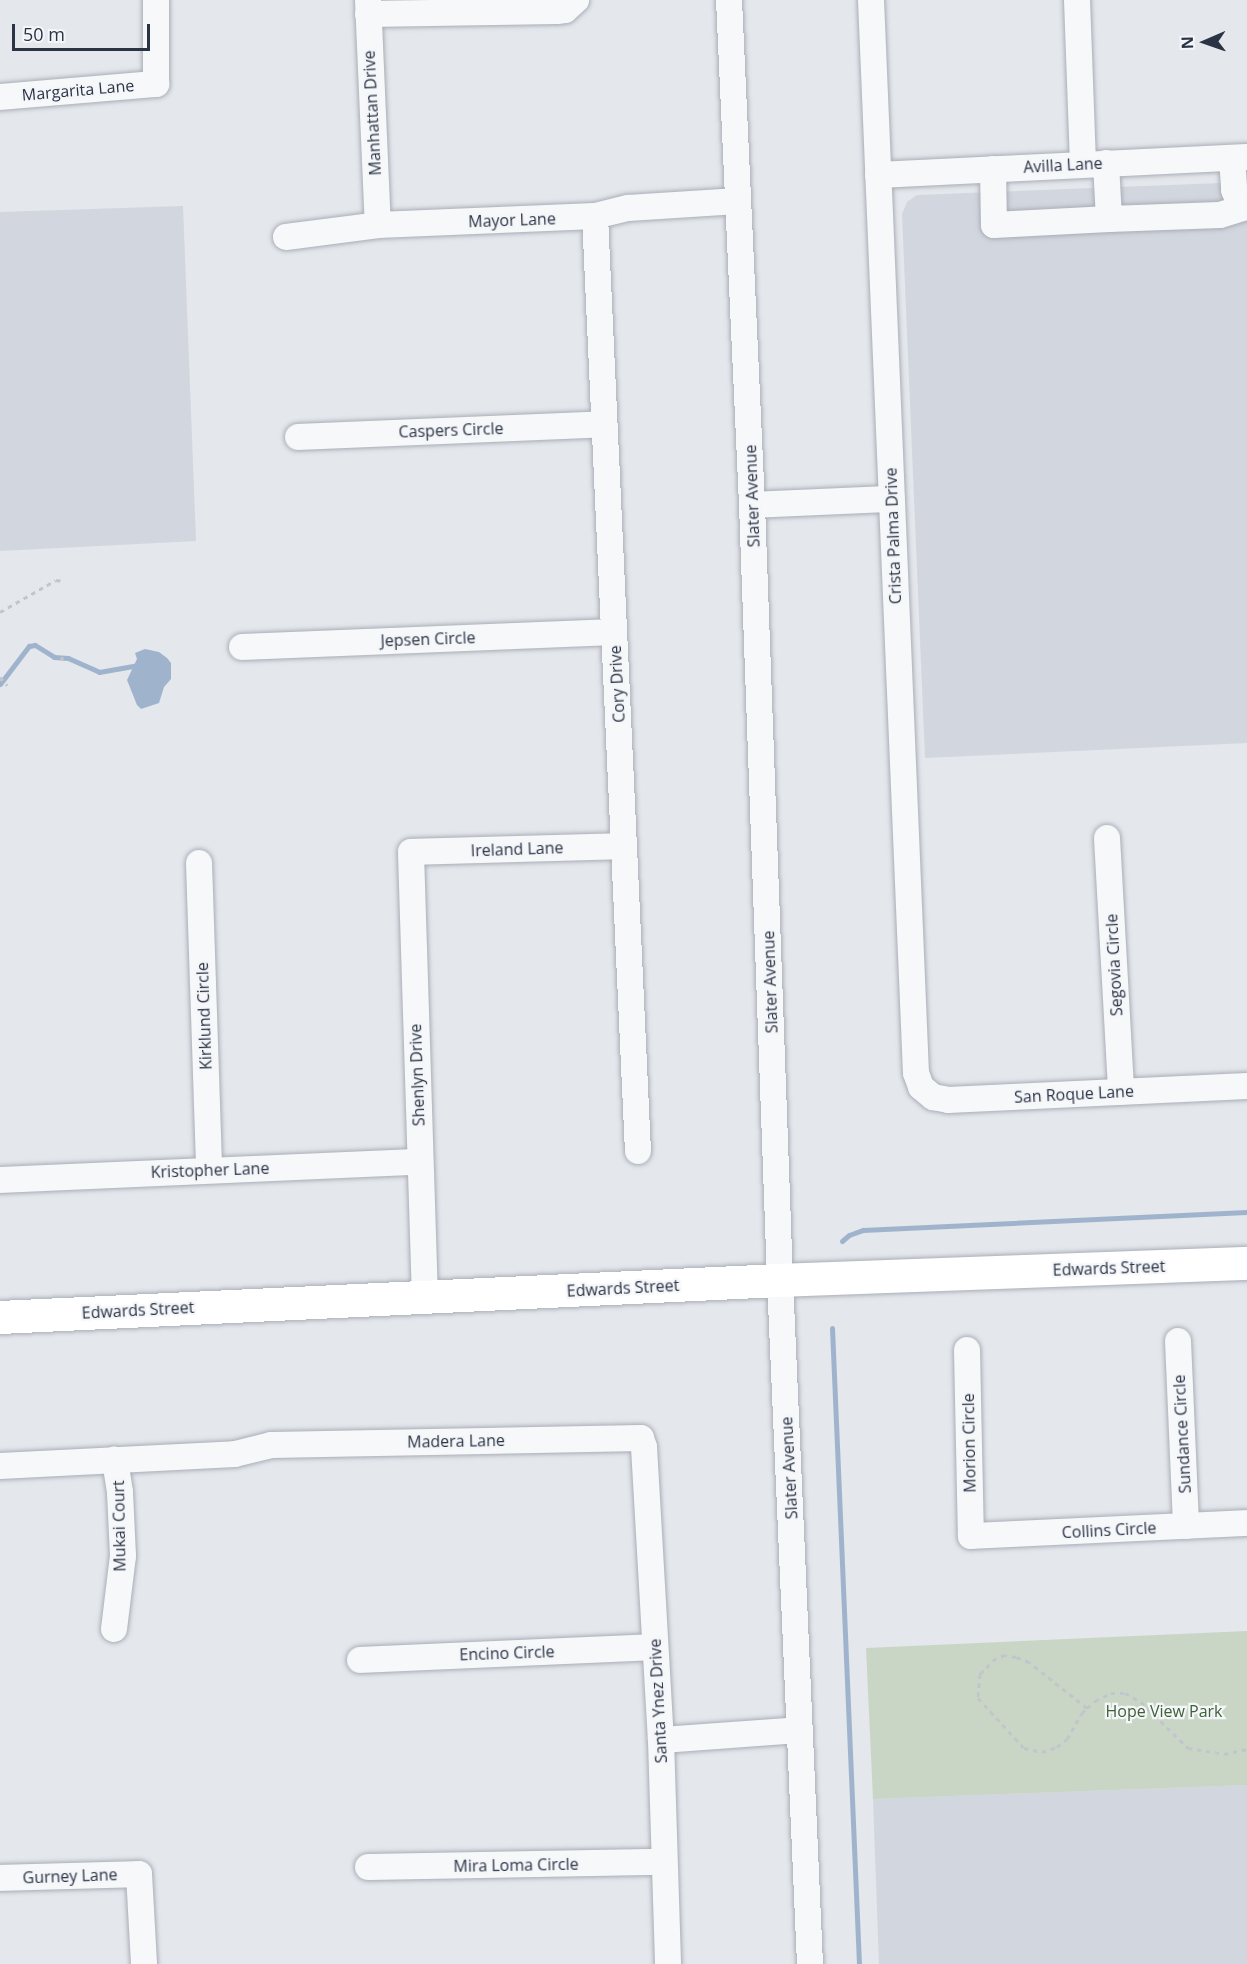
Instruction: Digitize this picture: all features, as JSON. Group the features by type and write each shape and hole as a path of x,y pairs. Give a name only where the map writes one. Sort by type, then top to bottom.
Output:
{"main road":[{"name":"Edwards Street","path":"0,1317 425,1299 780,1280 1247,1263"}],"street":[{"name":"Margarita Lane","path":"0,96 156,84 156,0"},
{"path":"368,7 557,11 565,10 576,0"},
{"name":"Slater Avenue","path":"729,0 752,505 780,1280 810,1964"},
{"name":"Crista Palma Drive","path":"871,0 916,1073"},
{"path":"1077,0 1095,163 1109,219"},
{"name":"Manhattan Drive","path":"368,7 378,225"},
{"path":"993,169 994,225 1220,215 1246,207 1234,190 1239,158"},
{"name":"Avilla Lane","path":"878,175 1239,158"},
{"name":"Mayor Lane","path":"286,237 378,225 595,216 628,208 738,201"},
{"name":"Cory Drive","path":"595,216 639,1151"},
{"name":"Caspers Circle","path":"298,437 604,424"},
{"path":"752,505 892,499"},
{"name":"Jepsen Circle","path":"242,647 614,632"},
{"name":"Segovia Circle","path":"1107,838 1121,1092"},
{"name":"Ireland Lane","path":"411,852 624,846"},
{"name":"Shenlyn Drive","path":"411,852 425,1299"},
{"name":"Kirklund Circle","path":"199,862 209,1170"},
{"name":"San Roque Lane","path":"916,1073 921,1087 933,1097 948,1100 1247,1086"},
{"name":"Kristopher Lane","path":"0,1179 420,1162"},
{"name":"Sundance Circle","path":"1178,1341 1186,1526"},
{"name":"Morion Circle","path":"967,1350 971,1536"},
{"name":"Madera Lane","path":"115,1459 235,1454 271,1445 641,1438"},
{"name":"Santa Ynez Drive","path":"641,1438 644,1447 661,1740 668,1964"},
{"path":"0,1466 115,1459"},
{"name":"Mukai Court","path":"114,1629 123,1556 120,1491 115,1459"},
{"name":"Collins Circle","path":"971,1536 1247,1523"},
{"name":"Encino Circle","path":"360,1660 655,1647"},
{"path":"661,1740 800,1730"},
{"name":"Mira Loma Circle","path":"368,1867 664,1862"},
{"name":"Gurney Lane","path":"0,1878 139,1874 144,1964"}],"path":[{"path":"0,612 56,580 62,581"},
{"path":"62,652 62,661"},
{"path":"0,677 7,685"},
{"path":"1088,1708 1029,1662 1016,1657 1005,1655 996,1658 980,1674 978,1698 1024,1748 1042,1752 1057,1747 1067,1739 1082,1713 1088,1708 1111,1693 1125,1693 1141,1702 1188,1748 1224,1754 1247,1749"}],"shaded area":[{"path":"1247,182 1247,743 925,758 902,214 907,202 917,195"},
{"path":"183,206 196,541 0,551 0,212"},
{"path":"1247,1785 1247,1964 879,1964 873,1799"}],"green space":[{"name":"Hope View Park","path":"1247,1631 1247,1785 873,1799 866,1648"}],"water":[{"path":"145,649 159,652 167,658 171,663 171,679 164,687 159,703 141,709 137,705 127,680 137,659 135,653"}],"waterway":[{"path":"0,684 29,646 35,645 54,657 68,658 99,672 134,666"},
{"path":"842,1241 849,1235 863,1230 1247,1212"},
{"path":"832,1328 859,1964"}]}
